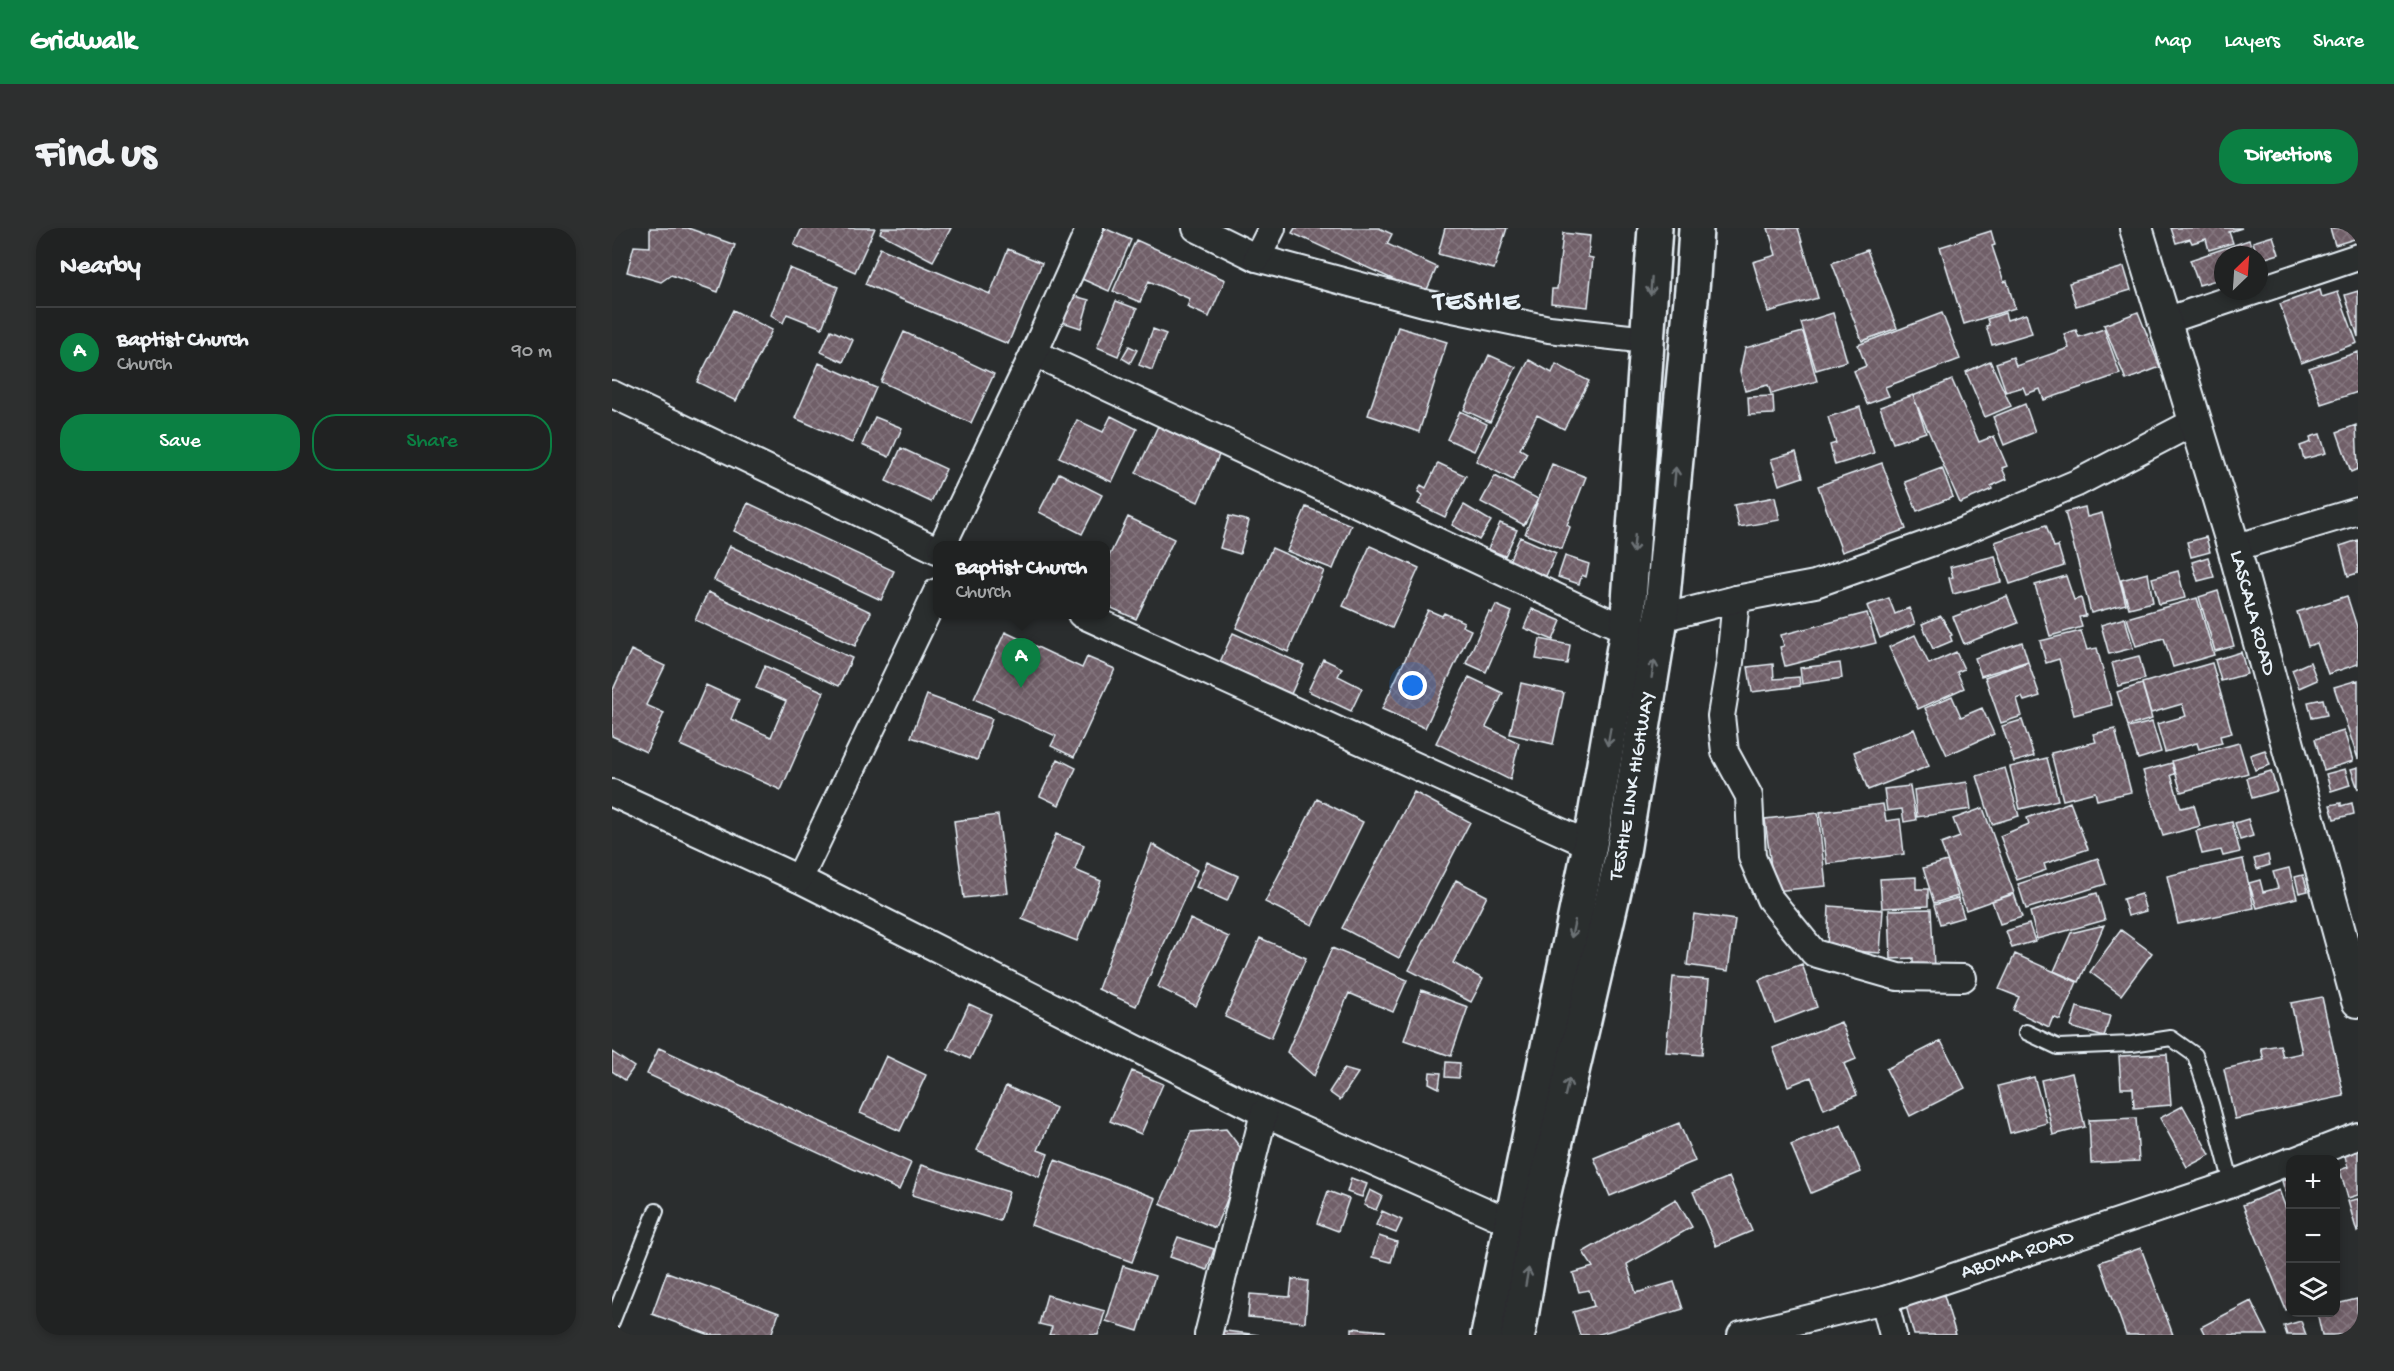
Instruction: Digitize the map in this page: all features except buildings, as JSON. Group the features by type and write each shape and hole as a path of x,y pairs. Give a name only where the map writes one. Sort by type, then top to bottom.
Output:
{"main road":[{"name":"TESHIE LINK HIGHWAY","path":"1488,1335 1590,845 1627,630 1655,228"},
{"name":"TESHIE LINK HIGHWAY","path":"1518,1335 1536,1227 1623,852 1661,618 1694,278 1696,228"}],"street":[{"path":"944,541 1034,353 1090,228"},
{"path":"1196,228 1257,258 1435,305 1549,329 1647,340"},
{"path":"1257,258 1272,228"},
{"name":"LASCALA ROAD","path":"2136,228 2234,548 2358,1001"},
{"path":"2268,286 2358,257"},
{"path":"2164,321 2227,300"},
{"path":"1034,353 1627,630"},
{"path":"612,394 933,548"},
{"path":"1661,618 1736,599 1815,584 1961,532 2077,483 2196,421"},
{"path":"2234,548 2358,511"},
{"path":"1736,599 1730,662 1721,716 1725,752 1749,796 1752,857 1770,899 1814,953 1898,977 1964,978"},
{"path":"799,879 933,600"},
{"path":"1091,619 1590,845"},
{"path":"612,793 799,879 1264,1113 1510,1222"},
{"path":"1208,1335 1264,1113"},
{"path":"2309,1155 2358,1136"},
{"name":"ABOMA ROAD","path":"1741,1335 1884,1300 2232,1184 2286,1163"},
{"path":"1884,1300 1893,1335"}],"lane":[{"path":"2026,1032 2058,1047 2132,1044 2171,1038 2195,1055 2211,1104 2232,1184"},
{"path":"612,1322 656,1211"}],"place":[{"name":"Baptist Church","path":"1021,688"}],"district":[{"name":"TESHIE","path":"1477,304"}]}
